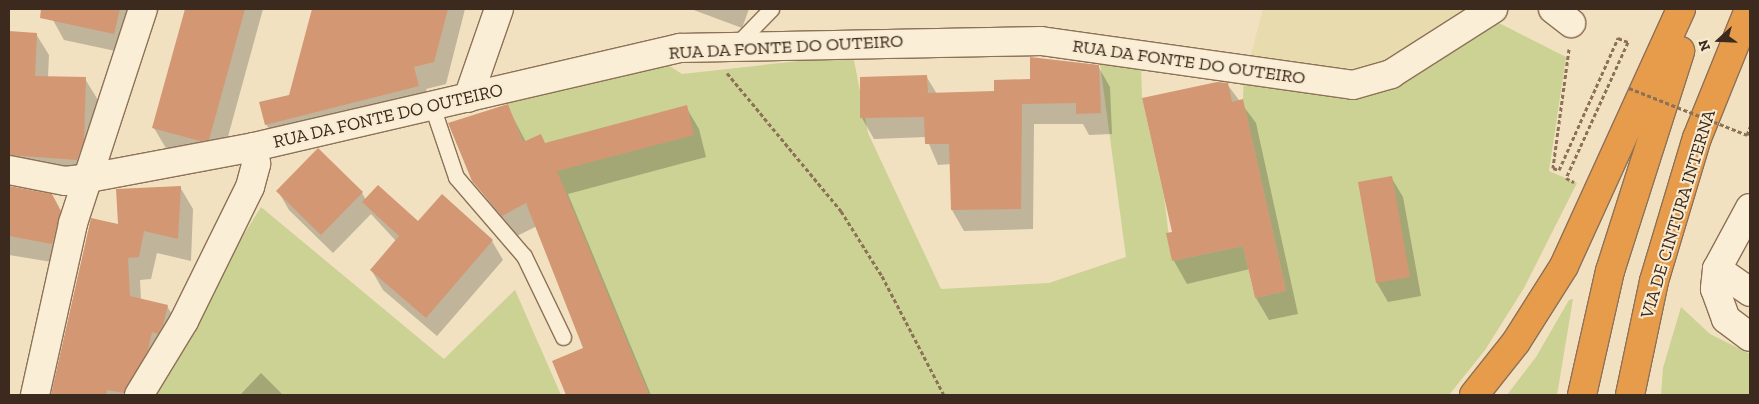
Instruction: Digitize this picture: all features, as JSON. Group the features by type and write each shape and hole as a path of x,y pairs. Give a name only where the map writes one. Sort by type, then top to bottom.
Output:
{"highway":[{"path":"1474,395 1516,342 1564,266 1681,9"},
{"path":"1582,395 1610,271 1693,9"},
{"name":"VIA DE CINTURA INTERNA","path":"1630,395 1654,281 1697,138 1749,9"}],"street":[{"path":"35,395 73,223 143,9"},
{"path":"468,98 499,9"},
{"name":"RUA DA FONTE DO OUTEIRO","path":"9,170 65,181 89,178 254,147 680,48 718,49 1041,41 1353,85 1391,74 1493,9"},
{"path":"139,395 184,321 250,187 256,164 254,147"},
{"path":"1750,208 1717,269 1715,290 1726,319 1750,336"},
{"path":"1717,269 1750,292"}],"lane":[{"path":"718,49 746,39 771,9"},
{"path":"432,106 456,177 524,256 563,337"}],"path":[{"path":"1562,16 1554,168 1559,170 1618,38 1628,42 1566,178 1576,182 1580,174"},
{"path":"718,49 841,211 882,276 944,395"},
{"path":"1624,96 1629,88 1747,135 1750,127"}],"shaded area":[{"path":"1263,9 1466,9 1371,70 1249,62"}],"green space":[{"path":"1489,18 1566,57 1549,171 1577,183 1524,288 1485,350 1449,395 649,395 541,135 523,142 506,99 668,65 682,74 853,55 868,133 941,289 1049,283 1126,257 1099,56 1141,66 1142,98 1164,197 1172,261 1243,246 1255,298 1286,291 1243,99 1244,74 1345,91"},
{"path":"261,207 444,359 515,290 561,395 144,395"},
{"path":"1573,299 1557,395 1507,395 1536,357 1569,300"},
{"path":"1681,307 1710,334 1750,354 1750,395 1661,395 1663,368"}],"building":[{"path":"41,9 120,9 114,34 40,18"},
{"path":"185,9 245,9 209,140 200,141 152,128"},
{"path":"312,9 448,9 434,62 414,67 419,86 265,125 259,102 289,95"},
{"path":"9,31 37,33 35,76 86,77 84,140 77,160 9,155"},
{"path":"1030,57 1099,65 1101,113 1076,114 1076,103 1022,104 1021,209 951,210 949,144 925,144 924,117 860,118 860,77 927,75 928,93 994,91 994,80 1030,79"},
{"path":"1217,82 1228,83 1232,102 1243,99 1286,291 1255,298 1243,246 1172,261 1166,233 1172,232 1142,98"},
{"path":"508,104 523,142 541,134 545,143 687,105 694,135 557,171 649,395 566,395 552,361 583,348 526,203 502,216 472,181 448,123"},
{"path":"318,148 363,192 321,235 276,191"},
{"path":"1392,176 1410,277 1376,283 1358,182"},
{"path":"378,185 418,221 442,194 493,240 426,318 370,270 399,236 362,202"},
{"path":"9,186 52,194 61,211 52,244 9,236"},
{"path":"181,186 178,239 144,231 139,257 128,258 130,296 168,305 163,325 158,334 152,332 148,350 124,393 107,390 106,395 51,395 91,218 118,224 116,189"}]}
